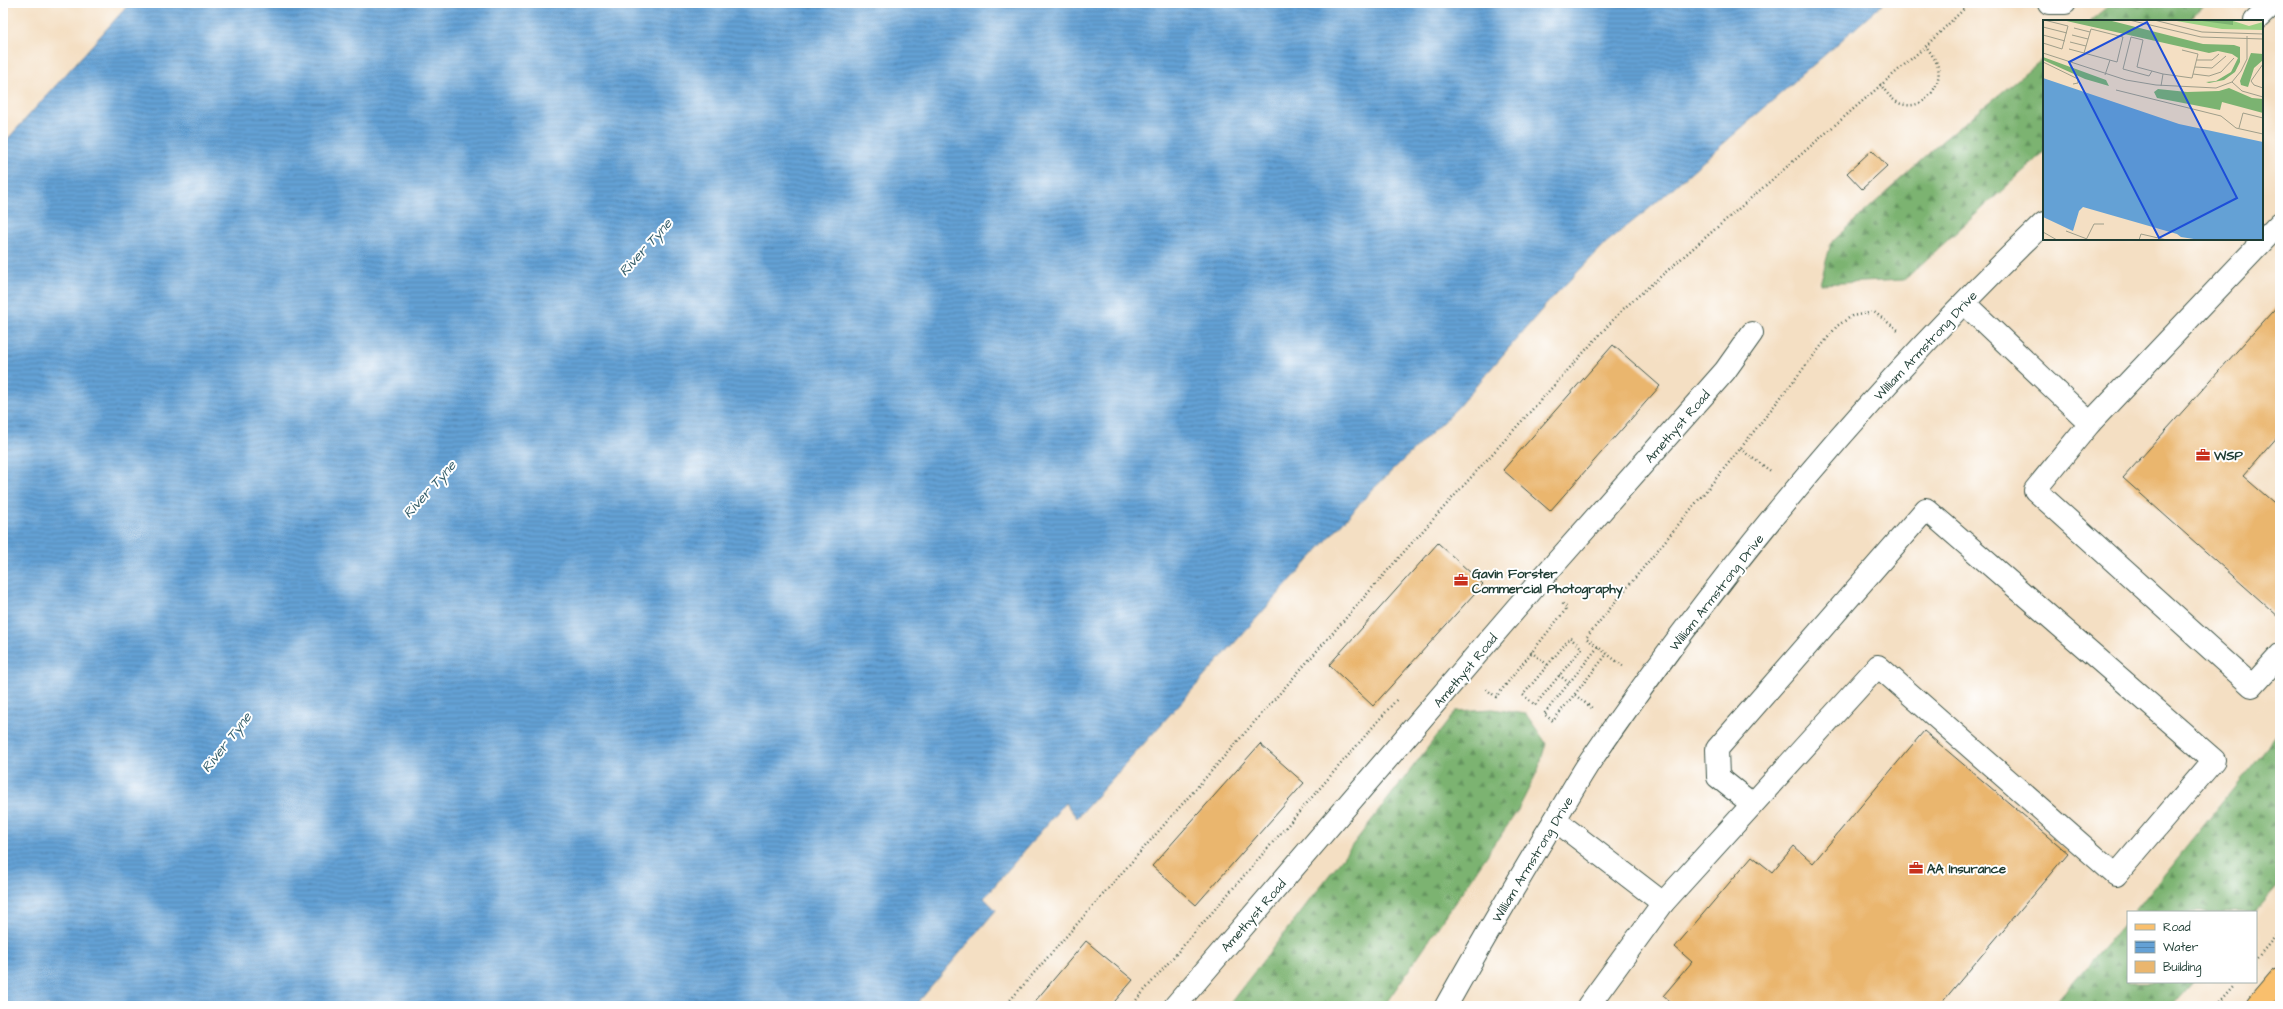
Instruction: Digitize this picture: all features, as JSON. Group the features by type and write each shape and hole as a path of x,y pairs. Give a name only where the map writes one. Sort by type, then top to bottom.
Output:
{"main road":[{"path":"2257,1006 2280,979"}],"street":[{"path":"2049,3 2065,3"},
{"path":"2256,20 2274,3"},
{"path":"2280,223 2090,423 2035,490 2252,686 2280,655"},
{"name":"William Armstrong Drive","path":"1446,1006 1489,929 1586,769 1646,683 1796,489 1839,438 1964,303 2043,224"},
{"path":"1964,303 2090,423"},
{"name":"Amethyst Road","path":"1175,1006 1538,583 1725,371 1752,333"},
{"path":"1588,1006 1663,903 1878,666 2116,875 2214,760 1926,509 1716,749 1718,777 1752,804"},
{"path":"1555,820 1663,903"}],"path":[{"path":"1005,1006 1410,545 1622,310 1880,84 1926,46 1970,3"},
{"path":"1880,84 1894,100 1908,106 1919,103 1929,97 1936,84 1938,68 1926,46"},
{"path":"1607,654 1554,721 1544,714 1598,647 1586,638 1740,449 1837,326 1852,316 1874,312"},
{"path":"1740,449 1768,470"},
{"path":"1496,697 1567,608"},
{"path":"1570,638 1582,648 1559,675 1535,705 1523,695 1570,638"},
{"path":"1531,652 1548,665"},
{"path":"1559,675 1569,683"},
{"path":"2257,959 2280,931"},
{"path":"2216,1006 2236,983"}],"green space":[{"path":"2112,3 2207,3 2188,20 2091,20"},
{"path":"2043,59 2043,153 1904,280 1820,284 1831,243 1941,142"},
{"path":"1493,709 1526,714 1546,743 1538,770 1518,810 1384,1006 1228,1006 1456,711"},
{"path":"2280,731 2280,883 2255,911 2135,911"},
{"path":"2127,920 2127,983 2192,983 2172,1006 2052,1006"}],"water":[{"name":"River Tyne","path":"130,3 1884,3 1651,207 1607,242 1551,299 1457,408 1371,491 1077,818 1065,803 984,898 996,910 915,1006 3,1006 3,144"}],"building":[{"path":"1872,150 1887,166 1862,189 1847,173"},
{"name":"WSP","path":"2280,303 2280,434 2243,476 2280,508 2280,618 2123,478"},
{"path":"1613,345 1660,386 1550,511 1503,470"},
{"path":"1438,543 1483,584 1373,706 1329,665"},
{"name":"AA Insurance","path":"1924,731 2068,853 1939,1006 1675,1006 1663,996 1692,962 1675,947 1752,856 1772,872 1794,846 1813,863"},
{"path":"1260,744 1304,783 1196,905 1152,866"},
{"path":"1086,941 1133,980 1111,1006 1031,1006"}],"place":[{"name":"WSP","path":"2203,455"},
{"name":"Gavin Forster Commercial Photography","path":"1461,580"},
{"name":"AA Insurance","path":"1916,868"}]}
